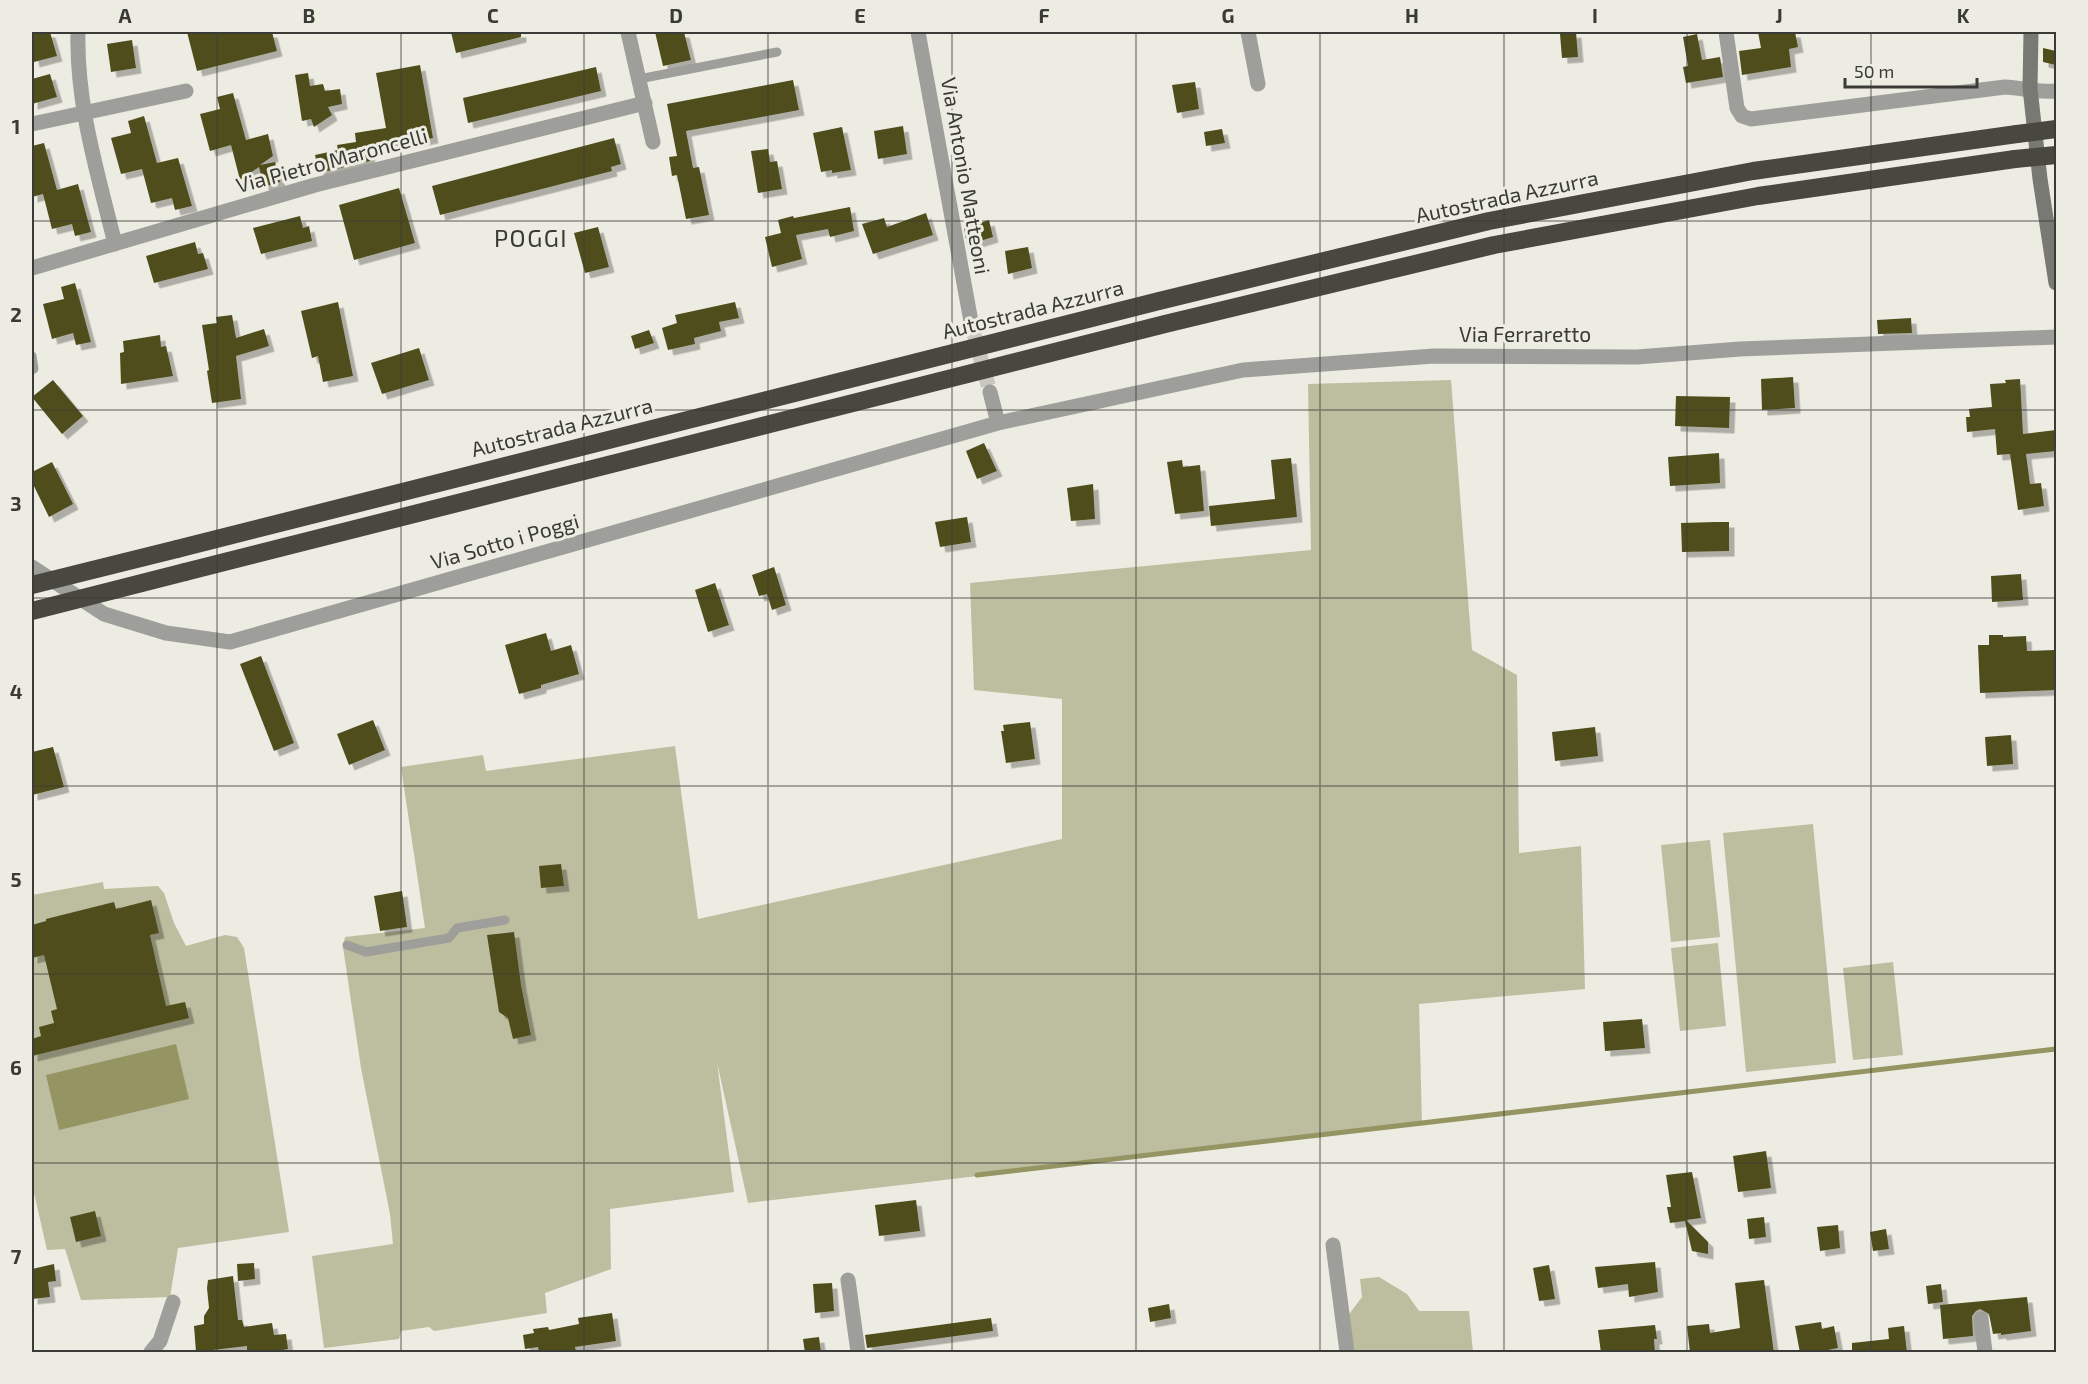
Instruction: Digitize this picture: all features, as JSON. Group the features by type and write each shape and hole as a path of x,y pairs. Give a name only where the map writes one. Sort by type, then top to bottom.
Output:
{"highway":[{"name":"Autostrada Azzurra","path":"32,585 1159,301 1489,221 1753,171 2056,129"},
{"path":"32,611 1153,327 1494,245 1758,196 2056,155"}],"main road":[{"path":"2031,32 2030,88 2040,179 2056,283"}],"street":[{"path":"78,32 77,63 84,113 115,244"},
{"path":"628,32 653,142"},
{"name":"Via Antonio Matteoni","path":"918,32 972,327"},
{"path":"1248,32 1258,84"},
{"path":"1726,32 1737,108 1743,116 1750,119 2005,87 2030,88 2043,92 2056,91"},
{"path":"32,124 186,91"},
{"name":"Via Pietro Maroncelli","path":"32,268 315,185 645,103"},
{"name":"Via Ferraretto","path":"998,423 1244,370 1434,356 1637,357 1740,350 2056,337"},
{"path":"990,392 998,423"},
{"name":"Via Sotto i Poggi","path":"32,567 104,614 166,633 230,642 998,423"},
{"path":"1333,1245 1347,1353"},
{"path":"848,1280 858,1353"},
{"path":"151,1353 160,1341 173,1302"},
{"path":"1981,1319 1985,1353"}],"lane":[{"path":"639,79 777,52"},
{"path":"32,356 34,369 32,370"},
{"path":"347,945 366,952 449,938 457,928 505,920"}],"shaded area":[{"path":"1451,380 1472,650 1517,675 1519,853 1581,846 1585,989 1419,1004 1422,1124 748,1203 717,1062 734,1192 610,1209 611,1269 545,1293 547,1313 434,1331 429,1327 401,1331 399,1339 324,1348 312,1256 393,1244 390,1214 361,1068 343,947 345,937 425,928 401,767 483,755 486,771 675,746 698,919 1062,839 1062,699 974,690 970,583 1311,550 1308,384"},
{"path":"1813,824 1836,1063 1746,1072 1723,833"},
{"path":"1710,840 1720,937 1671,942 1661,845"},
{"path":"103,882 104,889 158,886 164,893 174,923 186,946 225,935 237,937 244,948 289,1232 178,1248 170,1297 81,1300 65,1249 47,1250 32,1184 32,895"},
{"path":"1718,943 1726,1026 1680,1031 1671,948"},
{"path":"1893,962 1903,1055 1853,1060 1843,968"},
{"path":"176,1044 189,1099 59,1130 46,1075"},
{"path":"1379,1277 1407,1294 1419,1311 1469,1311 1473,1352 1353,1352 1347,1317 1362,1297 1360,1279"}],"building":[{"path":"32,32 50,32 57,56 34,62"},
{"path":"187,32 272,32 277,51 197,71"},
{"path":"451,32 521,32 521,37 456,53"},
{"path":"655,32 684,32 691,60 663,66"},
{"path":"1576,32 1578,57 1562,58 1560,34"},
{"path":"1758,32 1795,32 1798,47 1789,49 1791,67 1742,75 1739,51 1761,48"},
{"path":"1697,34 1702,60 1720,57 1723,77 1686,83 1683,67 1688,66 1683,37"},
{"path":"132,40 136,68 111,72 107,44"},
{"path":"2043,48 2056,51 2056,65 2043,62"},
{"path":"420,65 433,138 369,150 370,161 319,173 315,155 338,150 337,145 356,142 355,133 386,128 376,73"},
{"path":"596,67 601,91 468,123 463,98"},
{"path":"308,73 310,86 323,84 325,91 340,89 342,104 328,107 332,115 314,127 311,119 302,121 295,75"},
{"path":"50,74 57,97 32,104 32,79"},
{"path":"793,80 799,110 686,131 693,168 699,167 709,215 686,219 677,175 672,176 669,157 677,156 667,104"},
{"path":"1195,82 1199,109 1177,113 1172,85"},
{"path":"233,93 246,140 268,134 273,156 260,165 275,162 280,182 264,187 259,167 240,180 231,145 210,151 200,114 220,109 217,97"},
{"path":"144,116 157,163 178,158 192,206 175,210 172,198 151,203 142,169 121,174 111,138 131,133 128,121"},
{"path":"903,126 907,154 878,159 874,131"},
{"path":"842,127 851,170 821,172 813,133"},
{"path":"1222,129 1225,143 1206,146 1204,132"},
{"path":"614,138 621,164 611,167 612,171 440,215 432,186"},
{"path":"44,143 57,190 78,184 91,232 75,236 72,224 52,229 43,194 32,197 32,146"},
{"path":"768,149 770,162 777,161 782,189 758,193 751,151"},
{"path":"399,188 415,243 354,260 339,205"},
{"path":"850,207 854,231 830,237 828,229 796,235 802,259 772,267 765,237 781,233 778,220"},
{"path":"926,213 933,235 873,254 862,224 884,218 887,227"},
{"path":"300,216 303,228 309,226 312,241 261,254 253,228"},
{"path":"989,220 993,237 967,245 964,228"},
{"path":"598,227 609,267 585,273 574,233"},
{"path":"195,242 198,254 203,253 208,269 154,283 146,256"},
{"path":"1028,247 1032,268 1008,274 1005,251"},
{"path":"75,283 91,342 76,345 73,333 52,339 43,304 64,299 61,287"},
{"path":"338,302 353,376 323,382 318,356 312,358 301,311"},
{"path":"735,302 739,318 719,322 721,331 694,338 695,344 668,350 662,328 677,323 675,315"},
{"path":"232,315 236,338 264,329 269,346 236,356 241,399 212,403 202,325 217,323 216,317"},
{"path":"1911,318 1912,333 1878,334 1877,320"},
{"path":"649,330 654,343 635,349 631,336"},
{"path":"160,335 161,347 166,346 173,376 121,384 120,353 124,352 123,341"},
{"path":"419,348 429,380 382,394 371,363"},
{"path":"1793,377 1795,408 1762,410 1761,379"},
{"path":"2020,379 2023,434 2056,430 2056,451 2026,454 2030,484 2041,483 2044,506 2018,510 2010,454 1997,455 1995,429 1967,432 1966,417 1970,417 1969,409 1992,407 1990,384"},
{"path":"53,380 83,416 62,434 32,397"},
{"path":"1676,396 1730,397 1729,428 1675,426"},
{"path":"984,443 997,471 977,479 966,451"},
{"path":"1719,453 1720,483 1670,486 1668,457"},
{"path":"1291,458 1297,517 1211,526 1209,506 1275,499 1271,460"},
{"path":"1182,460 1183,467 1200,465 1204,511 1175,514 1167,462"},
{"path":"52,462 73,504 49,517 32,482 32,472"},
{"path":"1093,484 1095,519 1071,521 1067,488"},
{"path":"967,517 971,542 940,547 935,522"},
{"path":"1729,522 1729,551 1682,552 1681,523"},
{"path":"774,567 786,605 772,610 767,594 759,596 752,575"},
{"path":"2021,574 2023,600 1992,602 1991,576"},
{"path":"715,583 729,625 708,632 695,590"},
{"path":"546,633 551,651 571,645 579,674 519,694 505,645"},
{"path":"1989,635 2026,636 2027,651 2055,650 2056,690 1980,693 1978,645 1989,645"},
{"path":"261,656 294,743 274,751 240,664"},
{"path":"373,720 385,750 349,765 337,734"},
{"path":"1030,722 1035,759 1006,763 1001,731 1004,731 1003,725"},
{"path":"1595,727 1598,756 1555,761 1552,732"},
{"path":"2011,735 2013,764 1987,766 1985,737"},
{"path":"53,747 64,787 32,795 32,752"},
{"path":"561,864 564,886 541,888 539,866"},
{"path":"402,891 407,927 380,931 374,896"},
{"path":"151,900 159,933 150,935 166,1006 185,1002 189,1018 32,1056 32,1039 41,1036 39,1027 54,1023 51,1011 57,1009 44,955 32,958 32,925 46,921 46,919 114,902 116,909"},
{"path":"514,932 531,1035 513,1039 508,1018 499,1012 487,935"},
{"path":"1642,1019 1645,1048 1605,1051 1603,1022"},
{"path":"1766,1151 1771,1188 1738,1192 1733,1156"},
{"path":"1692,1172 1701,1218 1686,1220 1708,1242 1708,1254 1692,1251 1685,1221 1670,1223 1667,1207 1671,1207 1666,1175"},
{"path":"916,1200 920,1231 879,1236 875,1205"},
{"path":"95,1211 101,1236 76,1242 70,1217"},
{"path":"1764,1217 1766,1237 1749,1239 1747,1219"},
{"path":"1838,1225 1840,1248 1820,1251 1817,1227"},
{"path":"1886,1229 1889,1249 1873,1251 1870,1232"},
{"path":"1655,1262 1658,1292 1629,1297 1628,1284 1598,1288 1595,1267"},
{"path":"254,1263 255,1279 238,1281 237,1264"},
{"path":"54,1264 56,1281 48,1282 50,1297 32,1299 32,1269"},
{"path":"1549,1265 1555,1299 1539,1301 1533,1268"},
{"path":"233,1276 238,1320 242,1320 244,1327 272,1323 274,1335 286,1334 288,1349 267,1353 247,1353 247,1346 196,1352 194,1326 204,1324 204,1316 209,1308 208,1280"},
{"path":"1764,1280 1774,1353 1690,1353 1687,1326 1709,1324 1710,1333 1740,1328 1735,1283"},
{"path":"832,1283 834,1311 815,1313 813,1284"},
{"path":"1941,1284 1943,1302 1928,1304 1926,1286"},
{"path":"2027,1297 2031,1331 1993,1334 1989,1314 1980,1309 1972,1316 1973,1336 1943,1339 1940,1305"},
{"path":"1169,1304 1171,1318 1150,1322 1148,1308"},
{"path":"612,1313 616,1341 575,1347 576,1351 567,1353 539,1353 538,1347 525,1349 523,1335 534,1333 533,1329 548,1327 549,1330 579,1324 578,1318"},
{"path":"991,1318 993,1331 867,1348 865,1335"},
{"path":"1821,1322 1822,1329 1834,1326 1838,1348 1800,1353 1795,1326"},
{"path":"1655,1325 1657,1339 1654,1339 1655,1353 1601,1353 1598,1330"},
{"path":"1904,1326 1907,1353 1852,1353 1852,1343 1889,1339 1888,1328"},
{"path":"819,1337 821,1353 805,1353 803,1339"}],"waterway":[{"path":"977,1175 2056,1049"}],"tunnel":[{"path":"972,327 990,392"}],"district":[{"name":"POGGI","path":"531,239"}]}
